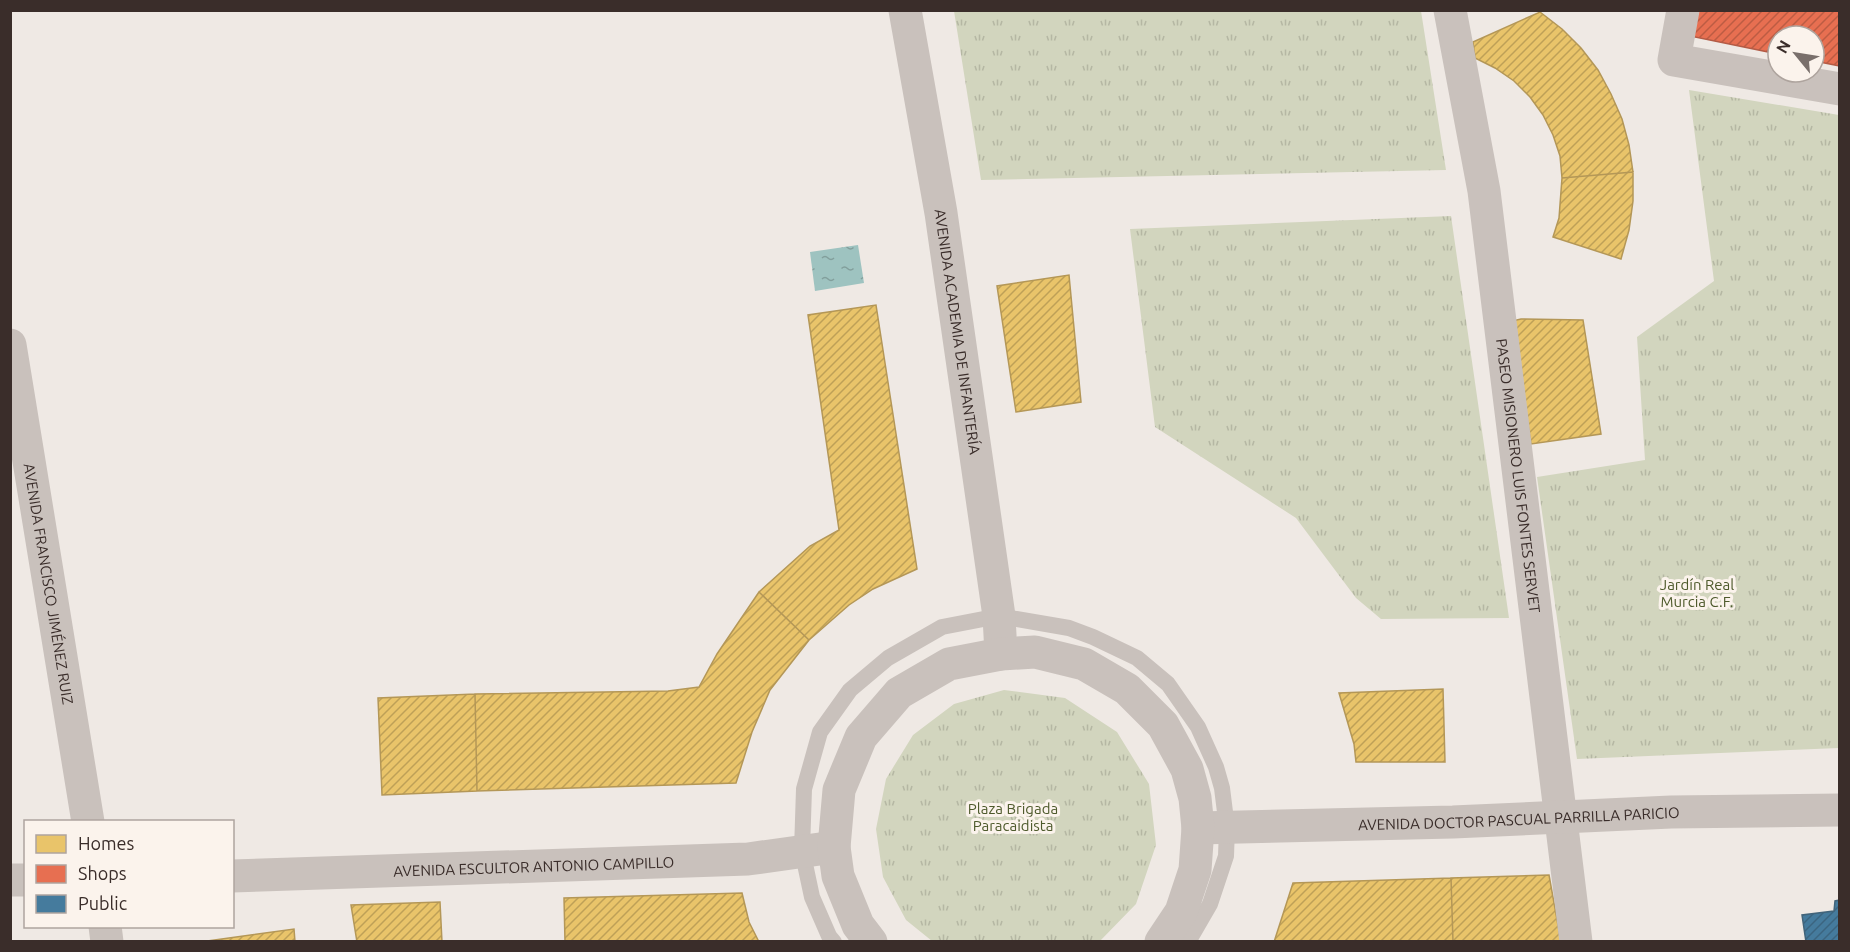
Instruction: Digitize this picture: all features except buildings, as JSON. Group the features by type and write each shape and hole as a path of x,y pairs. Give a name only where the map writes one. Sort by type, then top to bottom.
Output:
{"street":[{"name":"AVENIDA ACADEMIA DE INFANTERÍA","path":"905,10 941,213 999,616 1001,654"},
{"name":"PASEO MISIONERO LUIS FONTES SERVET","path":"1450,10 1484,191 1576,942"},
{"path":"1683,10 1674,60 1839,89"},
{"name":"AVENIDA FRANCISCO JIMÉNEZ RUIZ","path":"11,355 88,820"},
{"path":"871,942 858,925 838,876 818,849 861,737 899,693 949,664 1001,654 1035,652 1084,664 1127,688 1163,725 1186,769 1195,798 1212,828 1194,870 1180,912 1161,942"},
{"name":"AVENIDA DOCTOR PASCUAL PARRILLA PARICIO","path":"1212,828 1671,812 1839,810"},
{"name":"AVENIDA ESCULTOR ANTONIO CAMPILLO","path":"234,876 748,859 818,849"}],"lane":[{"path":"834,942 829,936 812,897 818,849 804,789 820,732 849,690 888,658 942,627 999,616 1069,628 1137,658 1168,684 1198,727 1216,766 1222,788 1212,828 1226,856 1210,904 1188,942"}],"green space":[{"path":"954,11 1421,11 1446,170 981,180"},
{"name":"Jardín Real Murcia C.F.","path":"1689,90 1839,115 1839,748 1577,759 1537,477 1645,460 1637,337 1714,281"},
{"path":"1451,216 1509,618 1381,619 1356,598 1296,518 1155,427 1130,229"},
{"name":"Plaza Brigada Paracaidista","path":"1004,690 1065,698 1117,732 1149,784 1156,845 1136,904 1100,941 932,941 906,920 883,877 876,829 886,779 913,735 954,704"}],"water":[{"path":"858,245 864,283 815,291 810,252"}]}
